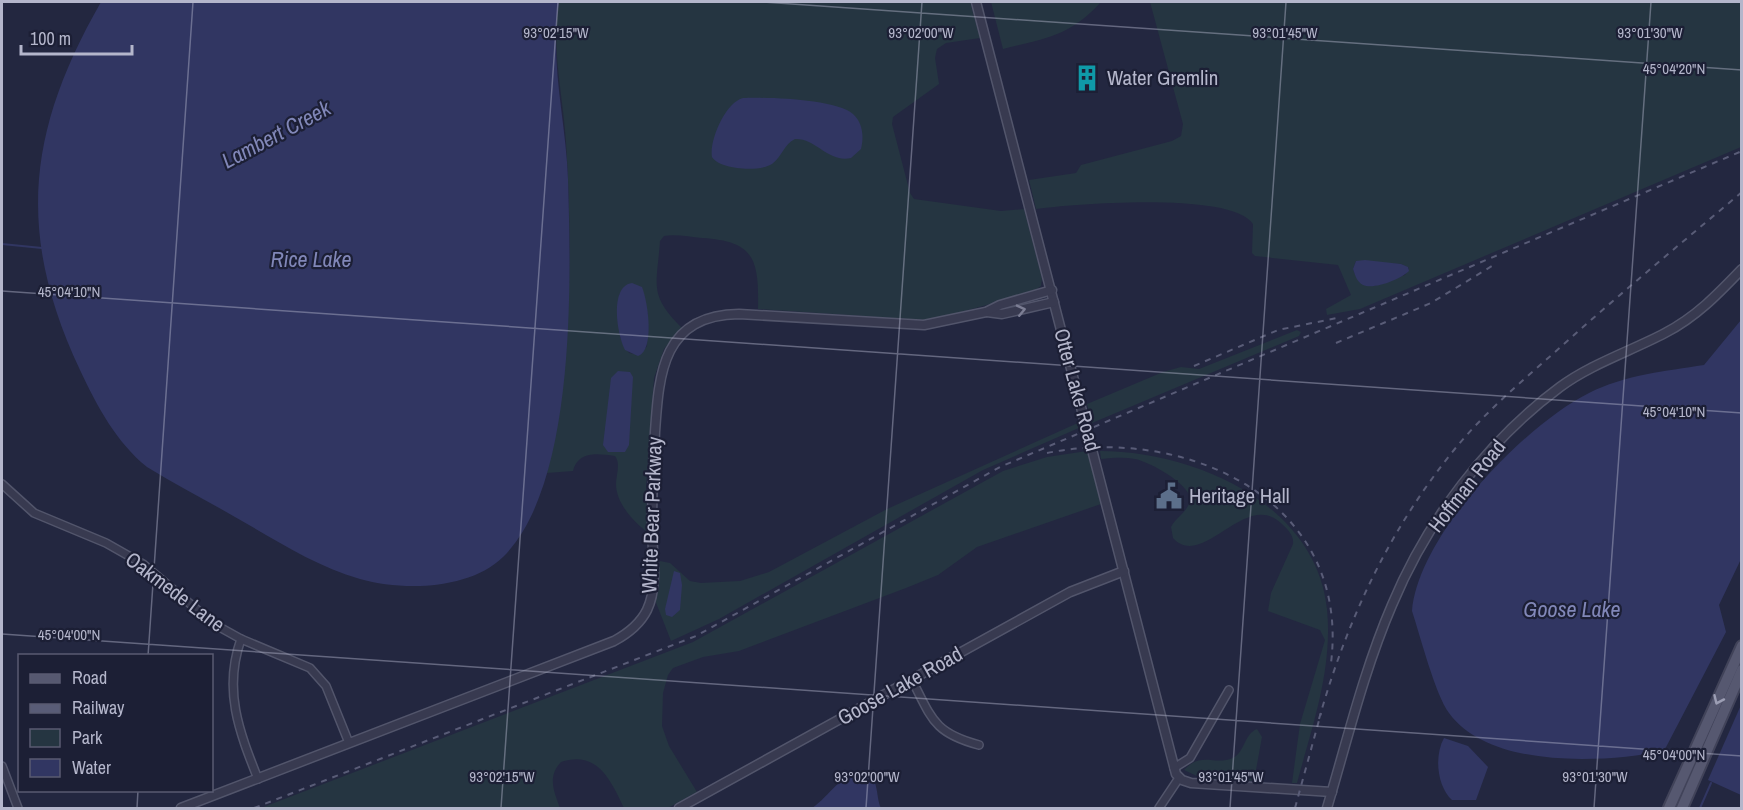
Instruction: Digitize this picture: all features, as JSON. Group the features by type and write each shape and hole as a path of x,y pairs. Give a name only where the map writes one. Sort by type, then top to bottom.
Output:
{"main road":[{"path":"1669,808 1742,646"},
{"path":"1682,808 1742,670"}],"street":[{"name":"Otter Lake Road","path":"976,2 1174,768 1179,778"},
{"name":"Hoffman Road","path":"1327,808 1391,606 1417,552 1460,488 1493,449 1545,398 1584,373 1689,319 1707,305 1742,270"},
{"name":"White Bear Parkway","path":"181,808 614,641 641,619 647,609 653,582 652,485 659,380 670,350 695,325 716,316 739,314 924,325 986,312 1000,305 1052,291"},
{"name":"White Bear Parkway","path":"986,312 1002,314 1054,302"},
{"name":"Oakmede Lane","path":"2,484 34,513 106,543 143,564 214,624 241,639 301,662 318,675 326,686 349,743"},
{"name":"Goose Lake Road","path":"679,808 1073,591 1124,570"},
{"path":"241,639 232,678 234,709 258,779"},
{"path":"912,680 939,728 959,740 979,745"},
{"path":"1174,768 1190,758 1229,690"},
{"path":"2,766 18,808"},
{"path":"1159,808 1179,778 1191,783 1332,792"}],"green space":[{"path":"559,2 970,2 980,38 946,43 937,49 935,58 939,84 893,117 892,124 910,193 914,199 1001,211 1024,209 1042,278 1041,286 1031,293 923,320 758,309 755,266 743,249 733,243 720,240 678,235 664,236 660,241 657,289 664,306 682,328 664,349 654,378 646,486 647,532 631,517 619,498 616,484 618,462 615,456 584,456 573,471 547,473 561,391 569,266 568,183 565,124 557,55","holes":["619,294 648,313 647,346 640,355 629,353 620,337"]},
{"path":"991,2 1101,2 1068,29 1045,38 1003,49"},
{"path":"1150,2 1741,2 1741,147 1360,309 1327,315 1326,309 1351,295 1338,265 1255,256 1252,253 1253,224 1239,214 1215,207 1151,202 1036,209 1029,180 1076,173 1081,165 1172,141 1181,136 1183,124","holes":["1356,261 1401,264 1409,268 1405,275 1375,286 1362,283 1353,269"]},
{"path":"1297,330 1301,332 1299,336 1092,423 1087,404 1163,372 1181,367 1199,369"},
{"path":"1080,422 1081,427 983,470 719,619 671,641 655,600 660,561 670,563 690,581 701,583 740,581 769,572 887,509"},
{"path":"1087,451 1101,504 977,547 938,575 906,588 739,651 703,657 673,668 668,675 663,693 662,726 669,746 697,792 668,808 624,808 602,770 585,760 574,759 561,762 554,773 553,784 560,808 261,808 693,642 1003,471 1047,457"},
{"path":"1100,451 1136,453 1173,461 1210,473 1244,490 1275,512 1300,540 1318,572 1327,609 1328,631 1320,698 1297,783 1292,783 1300,724 1325,640 1320,630 1268,611 1271,593 1293,544 1293,538 1282,524 1268,516 1254,516 1240,521 1198,545 1185,545 1173,538 1171,527 1189,504 1189,494 1184,488 1177,481 1149,464 1131,458 1101,459"},
{"path":"1257,729 1262,737 1254,781 1199,777 1184,770 1197,761 1220,761 1233,758 1240,752 1249,735"}],"water":[{"name":"Rice Lake","path":"101,2 559,2 556,46 567,157 570,270 564,378 557,431 545,481 527,524 503,557 489,568 454,582 415,586 377,583 343,574 296,552 147,467 108,423 80,370 59,320 46,273 39,228 39,183 45,139 57,95 76,49"},
{"path":"743,98 801,100 844,109 853,114 861,126 861,149 851,158 843,159 809,142 795,139 772,164 766,167 750,169 723,165 712,157 713,141 725,114"},
{"path":"1356,261 1401,264 1408,267 1409,271 1387,283 1374,286 1363,285 1353,269"},
{"path":"632,283 642,287 649,325 647,345 638,356 625,350 619,334 617,312 620,293 625,286"},
{"name":"Goose Lake","path":"1741,320 1742,557 1719,605 1726,632 1664,751 1610,758 1549,758 1519,753 1491,744 1468,731 1449,713 1444,704 1433,679 1412,611 1419,581 1433,550 1453,518 1478,486 1506,457 1534,430 1563,409 1589,393 1616,382 1645,374 1704,365"},
{"path":"618,371 630,372 633,377 629,445 625,452 608,452 603,445 611,378"},
{"path":"674,571 680,573 682,585 680,610 672,617 666,615 665,609"},
{"path":"1741,705 1741,795 1708,780"},
{"path":"1444,738 1468,746 1488,767 1476,800 1452,800 1443,787 1438,762"},
{"path":"862,771 872,776 881,808 812,808 847,776"}],"waterway":[{"name":"Lambert Creek","path":"2,244 42,248"},
{"path":"1700,808 1711,783"}],"railway":[{"path":"254,808 696,636 1000,467 1742,151"},
{"path":"1319,719 1343,646 1373,577 1409,512 1454,450 1516,386 1742,192"},
{"path":"1336,343 1431,303 1492,266"},
{"path":"1194,366 1278,330 1337,318"},
{"path":"1047,453 1100,447 1153,451 1203,464 1249,486 1287,518 1315,557 1330,606 1331,663"},
{"path":"1295,808 1321,713"}],"place":[{"name":"Water Gremlin","path":"1087,78"},
{"name":"Heritage Hall","path":"1169,496"}]}
